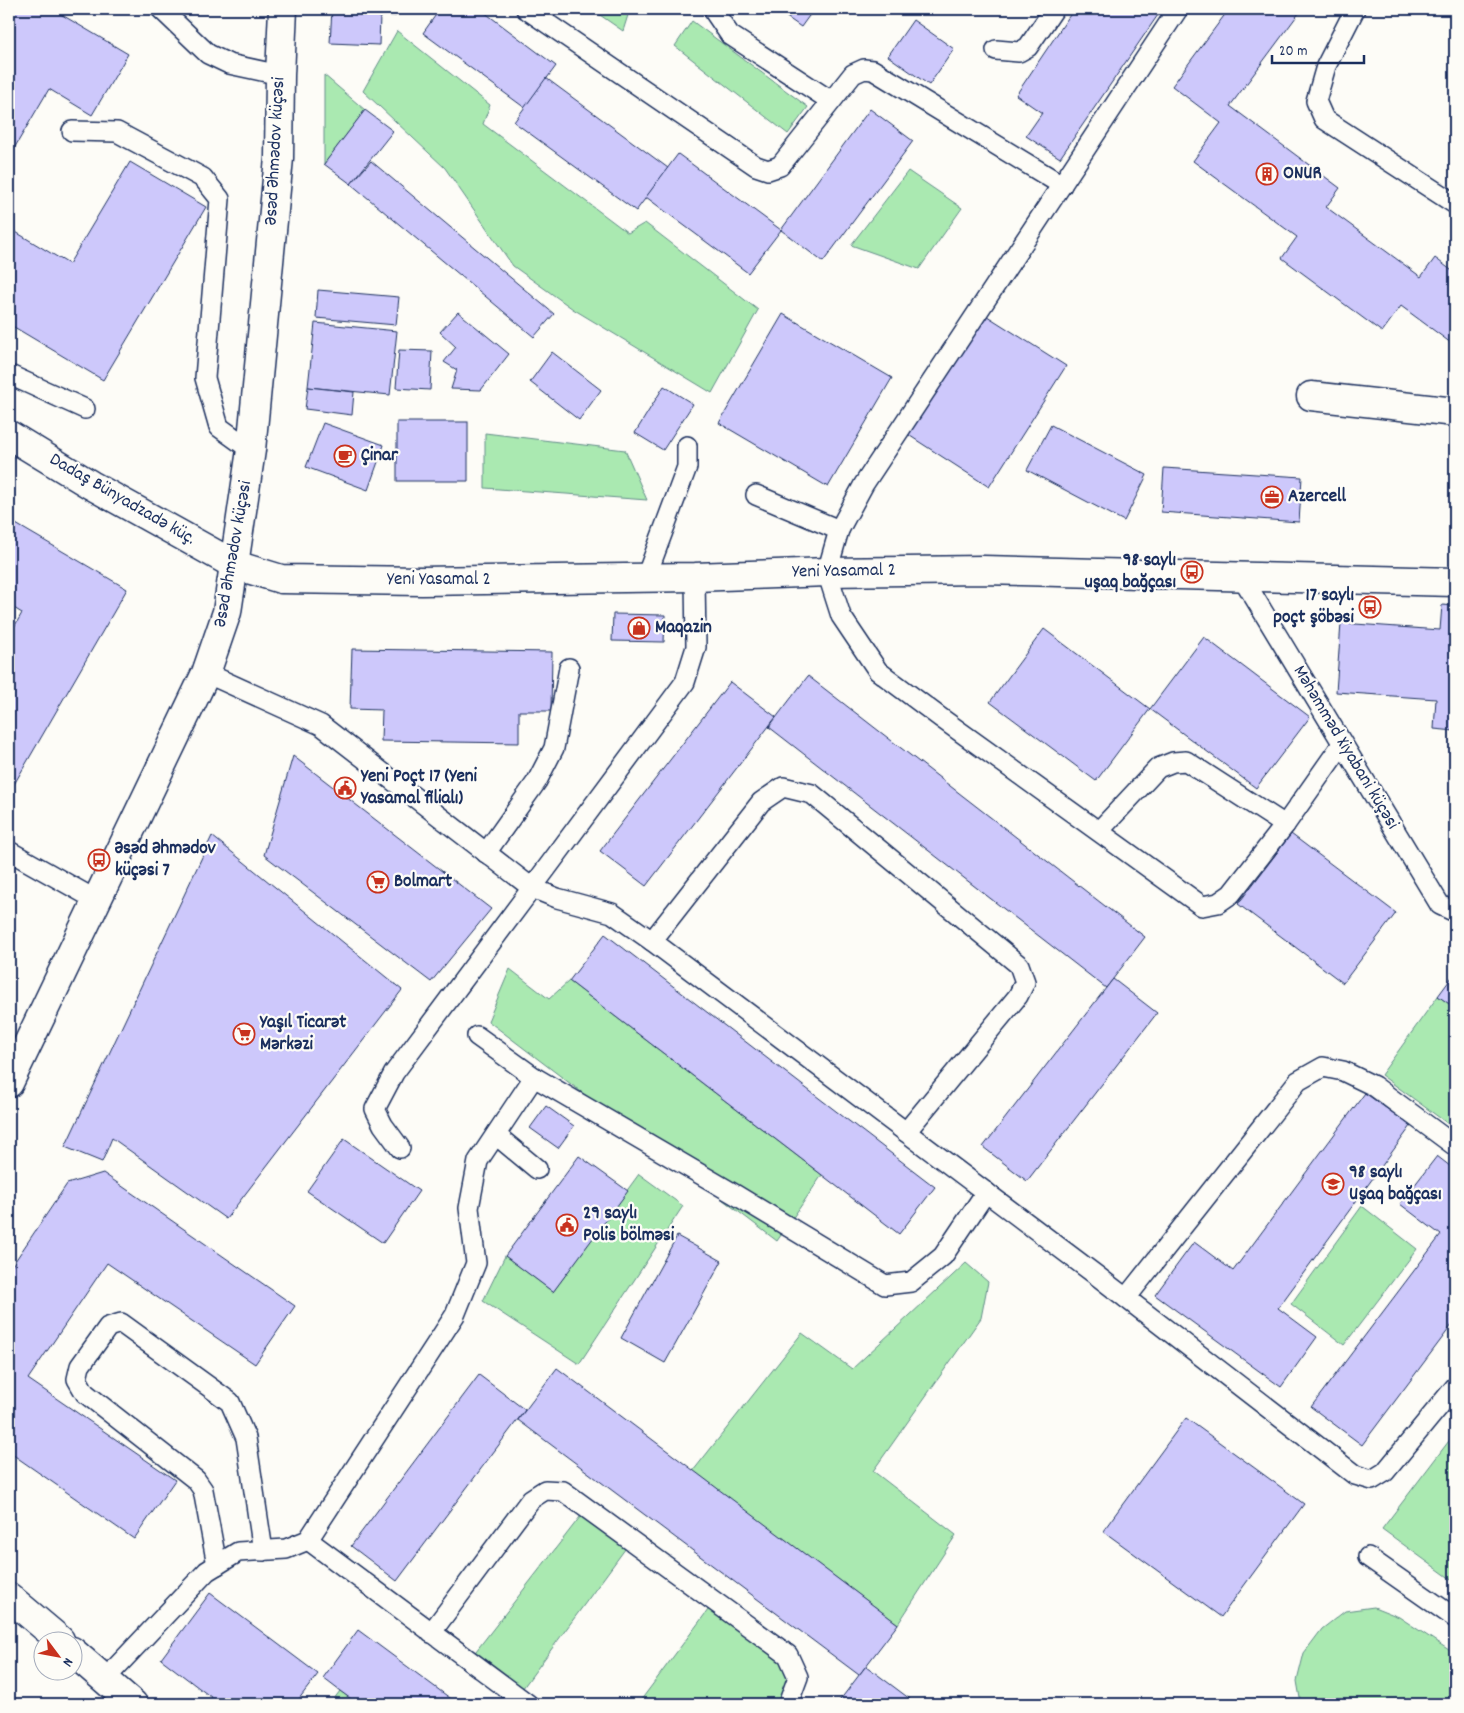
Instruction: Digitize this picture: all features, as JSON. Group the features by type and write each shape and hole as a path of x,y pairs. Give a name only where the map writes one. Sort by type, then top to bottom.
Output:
{"street":[{"name":"Əsəd Əhmədov küçəsi","path":"9,1083 206,673 227,612 251,450 261,360 279,158 283,9"},
{"path":"1311,396 1455,412"},
{"name":"Dadaş Bünyadzadə küç.","path":"9,435 91,485 235,565"},
{"name":"Yeni Yasamal 2","path":"235,565 281,579 422,581 983,570 1455,582"},
{"path":"9,1596 48,1630"},
{"path":"82,1659 133,1704"}],"lane":[{"path":"161,9 208,54 228,64 280,75"},
{"path":"526,9 748,161 768,170 780,166 853,74 864,69 873,70 1062,186"},
{"path":"715,9 715,13 730,35 831,101"},
{"path":"996,50 1019,52 1028,47 1054,9"},
{"path":"1178,9 864,484 839,530 827,572 841,616 878,671 1202,906 1218,903 1231,894 1285,825 1342,744"},
{"path":"1355,9 1326,66 1316,101 1324,119 1455,204"},
{"path":"72,131 118,132 203,178 220,199 204,378 219,427 251,450"},
{"path":"10,377 84,409"},
{"path":"646,577 687,467 687,446"},
{"path":"756,495 839,530"},
{"path":"400,1148 383,1125 376,1108 386,1087 394,1073 685,682 696,646 695,576"},
{"name":"Məhəmməd Xiyabani küçəsi","path":"1242,577 1440,905 1455,912"},
{"path":"486,852 537,781 554,748 569,668"},
{"path":"206,673 321,725 532,888 556,898 612,912 1126,1298 1355,1475 1372,1480 1385,1472 1455,1387"},
{"path":"1099,831 1158,768 1173,762 1186,761 1285,825"},
{"path":"652,941 761,802 783,787 812,794 1018,965 1025,982 1018,996 906,1132"},
{"path":"9,851 96,900"},
{"path":"477,1036 534,1077 744,1200 884,1285 911,1282 943,1256 986,1192"},
{"path":"1126,1298 1298,1081 1323,1066 1343,1071 1374,1086 1455,1146"},
{"path":"104,1678 207,1571 238,1552 286,1549 308,1540 455,1315 476,1263 469,1208 478,1161 534,1077"},
{"path":"496,1135 537,1169"},
{"path":"217,1565 203,1490 196,1480 85,1392 77,1378 80,1366 108,1327 121,1323 230,1402 246,1438 263,1551"},
{"path":"431,1633 531,1499 544,1490 563,1491 788,1656 798,1677 788,1704"},
{"path":"308,1540 528,1704"},
{"path":"1368,1556 1455,1618"}],"green space":[{"path":"548,9 625,9 629,12 623,31 597,13 555,14"},
{"path":"692,21 808,107 788,134 675,46"},
{"path":"397,31 490,105 483,124 628,233 645,223 758,310 712,393 573,309 513,266 445,168 363,91"},
{"path":"324,75 365,110 324,164"},
{"path":"908,171 962,208 919,269 851,245"},
{"path":"485,433 625,450 647,500 485,488"},
{"path":"510,969 549,999 569,981 822,1175 777,1241 488,1021"},
{"path":"1438,996 1455,1008 1455,1129 1381,1075"},
{"path":"639,1174 683,1206 579,1364 483,1301 505,1256 553,1292"},
{"path":"1362,1206 1417,1249 1344,1345 1291,1304"},
{"path":"966,1263 988,1282 981,1318 873,1471 956,1535 898,1624 693,1471 802,1333 852,1369"},
{"path":"1455,1433 1455,1582 1382,1529"},
{"path":"587,1508 631,1541 517,1696 469,1660"},
{"path":"714,1602 788,1655 788,1704 638,1704"},
{"path":"1374,1607 1399,1617 1455,1654 1455,1704 1301,1704 1297,1681 1304,1653 1322,1629 1345,1611"},
{"path":"340,1691 358,1704 330,1704"}],"building":[{"path":"9,9 52,9 128,54 92,115 49,89 9,157"},
{"path":"332,9 396,9 396,16 380,15 379,45 330,43"},
{"path":"440,9 480,9 556,66 525,108 423,33"},
{"path":"775,9 814,9 801,27"},
{"path":"1074,9 1162,9 1060,158 1026,136 1042,113 1016,95"},
{"name":"ONUR","path":"1229,9 1302,9 1230,106 1340,188 1326,207 1421,277 1435,258 1455,273 1455,346 1401,306 1382,332 1282,258 1297,237 1193,161 1221,123 1172,86"},
{"path":"913,20 954,49 929,85 888,56"},
{"path":"546,78 668,168 636,211 514,122"},
{"path":"870,109 913,141 823,262 781,230"},
{"path":"365,110 393,131 351,184 324,164"},
{"path":"678,154 781,230 748,273 646,197"},
{"path":"371,161 554,314 534,337 351,184"},
{"path":"130,162 206,207 103,380 9,324 9,228 69,264"},
{"path":"318,290 399,297 396,325 316,318"},
{"path":"458,312 509,354 481,390 451,389 457,370 444,362 456,347 440,332"},
{"path":"783,314 892,378 828,487 719,423"},
{"path":"984,314 1066,366 989,487 907,434"},
{"path":"315,323 397,331 390,395 308,387"},
{"path":"399,350 432,351 430,390 396,388"},
{"path":"552,352 601,390 579,420 530,382"},
{"path":"664,386 693,404 663,450 635,433"},
{"path":"308,387 354,392 352,415 305,409"},
{"path":"397,422 468,422 468,481 397,481"},
{"name":"Çinar","path":"323,423 384,445 368,490 306,467"},
{"path":"1051,425 1147,475 1124,521 1027,470"},
{"path":"1164,468 1302,477 1299,522 1161,512"},
{"path":"9,520 127,589 9,793 9,636 22,613 9,605"},
{"path":"1442,605 1455,606 1455,731 1434,729 1436,699 1336,692 1341,623 1440,630"},
{"name":"Maqazin","path":"613,614 665,615 664,642 612,641"},
{"path":"1044,629 1150,709 1096,781 990,702"},
{"path":"1204,637 1310,717 1256,788 1150,709"},
{"path":"352,649 552,652 551,711 519,711 519,743 381,741 382,710 350,709"},
{"path":"808,676 1145,937 1106,988 769,727"},
{"path":"730,682 776,717 646,886 600,851"},
{"name":"Bolmart","path":"293,756 491,909 431,982 264,855"},
{"path":"1291,834 1396,913 1343,983 1238,904"},
{"name":"Yaşıl Ticarət Mərkəzi","path":"212,836 402,990 226,1219 112,1138 102,1162 65,1147"},
{"path":"605,934 935,1187 899,1234 569,981"},
{"path":"1455,973 1455,1008 1438,996"},
{"path":"1113,979 1157,1013 1027,1181 983,1147"},
{"name":"98 saylı Uşaq bağçası","path":"1365,1093 1411,1126 1278,1308 1317,1337 1281,1387 1155,1295 1194,1242 1233,1271"},
{"path":"546,1106 574,1126 558,1148 530,1128"},
{"path":"344,1139 419,1191 383,1243 307,1191"},
{"path":"579,1156 628,1191 553,1292 505,1256"},
{"path":"1437,1156 1455,1170 1455,1321 1362,1445 1311,1407 1441,1235 1400,1204"},
{"path":"103,1173 295,1306 255,1364 107,1263 28,1379 175,1480 134,1539 9,1452 9,1270 67,1184"},
{"path":"677,1236 722,1261 665,1363 621,1338"},
{"path":"557,1368 898,1624 859,1675 518,1420"},
{"path":"479,1375 525,1410 397,1581 351,1546"},
{"path":"1186,1418 1304,1504 1221,1617 1103,1531"},
{"path":"210,1593 318,1674 295,1704 220,1704 161,1659"},
{"path":"358,1630 458,1704 358,1704 340,1691 323,1678"},
{"path":"866,1666 910,1699 907,1704 837,1704"}],"place":[{"name":"ONUR","path":"1267,174"},
{"name":"Çinar","path":"345,456"},
{"name":"Azercell","path":"1272,497"},
{"name":"98 saylı uşaq bağçası","path":"1192,572"},
{"name":"17 saylı poçt şöbəsi","path":"1370,607"},
{"name":"Maqazin","path":"639,628"},
{"name":"Yeni Poçt 17 (Yeni Yasamal filialı)","path":"345,788"},
{"name":"Əsəd Əhmədov küçəsi 7","path":"99,860"},
{"name":"Bolmart","path":"378,882"},
{"name":"Yaşıl Ticarət Mərkəzi","path":"244,1034"},
{"name":"98 saylı Uşaq bağçası","path":"1333,1184"},
{"name":"29 saylı Polis bölməsi","path":"567,1225"}]}
